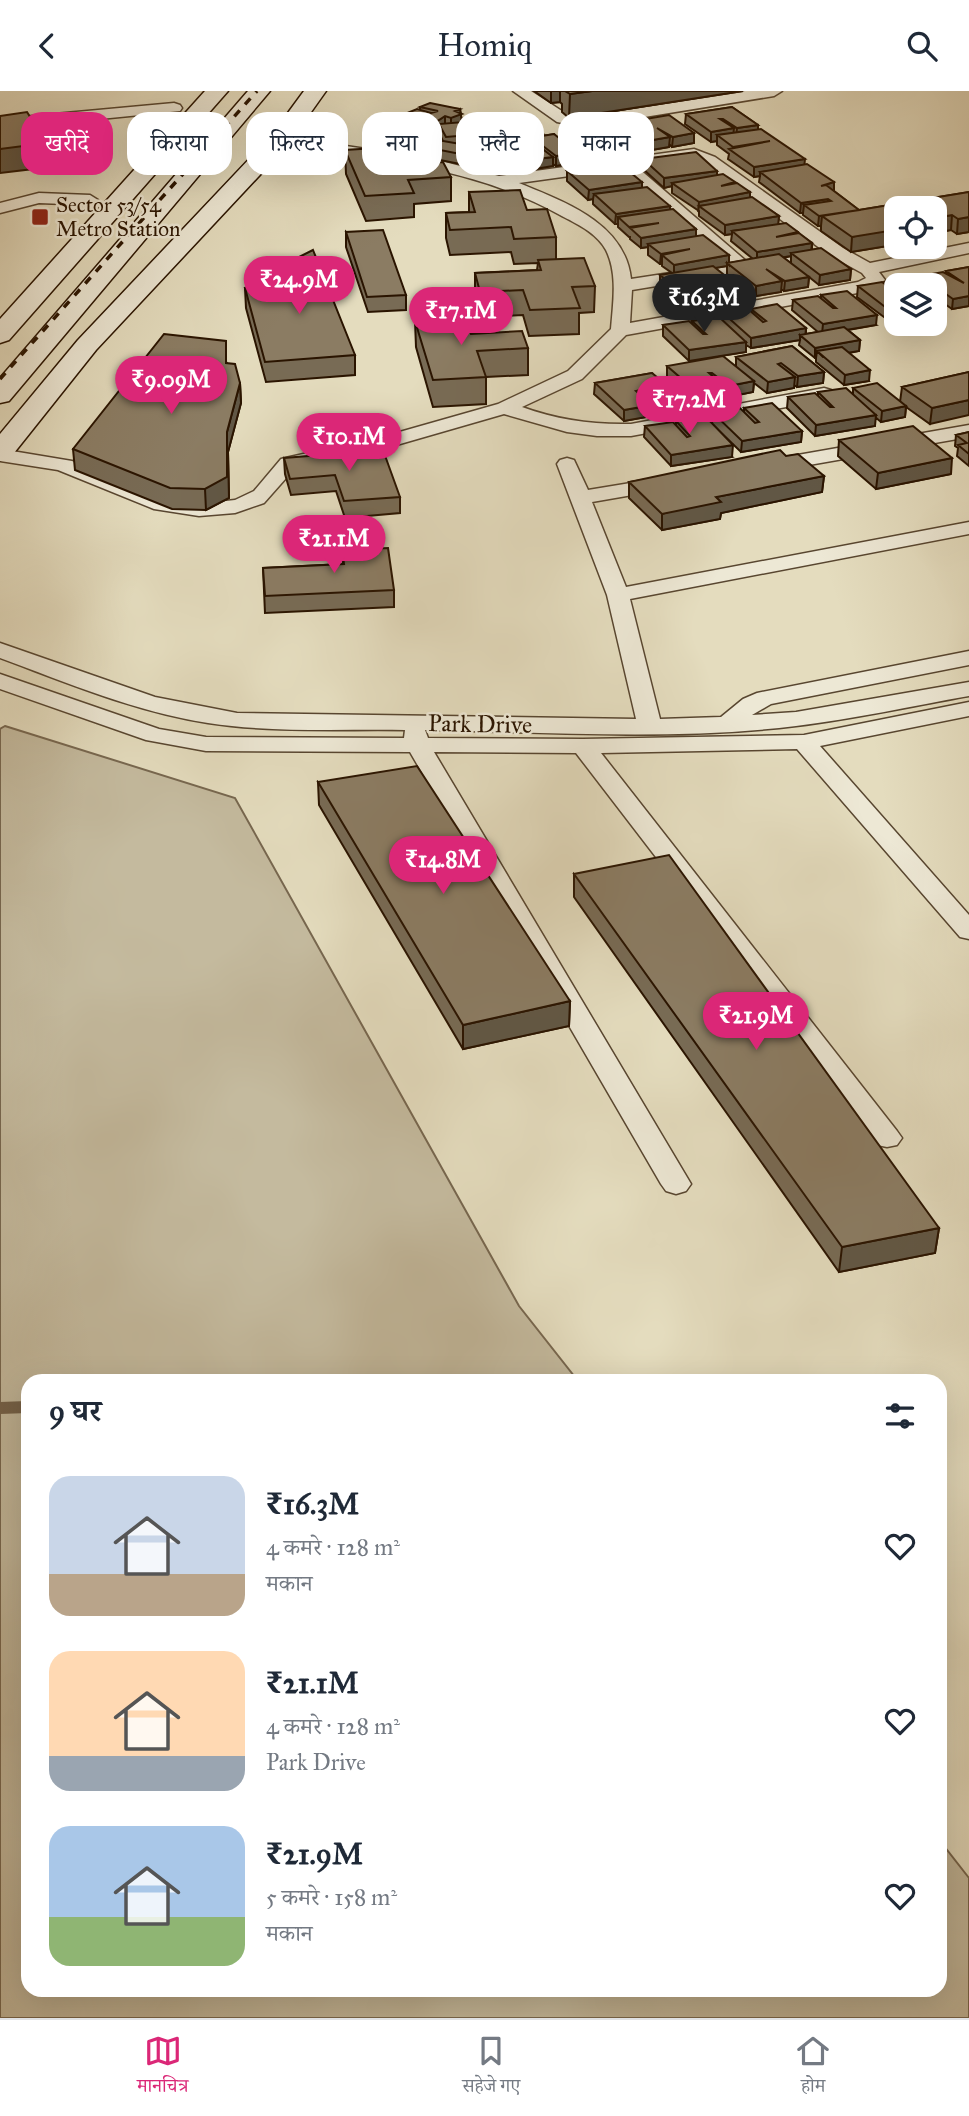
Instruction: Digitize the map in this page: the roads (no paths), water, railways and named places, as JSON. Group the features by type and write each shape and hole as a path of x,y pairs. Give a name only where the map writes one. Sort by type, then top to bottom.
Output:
{"main road":[{"path":"0,335 217,91"},
{"path":"0,395 259,91"},
{"path":"300,112 315,91"},
{"path":"169,112 181,99"},
{"path":"0,453 88,345 247,175"},
{"path":"0,302 106,182"}],"street":[{"path":"522,91 563,119 583,122 774,91"},
{"path":"0,127 73,121 87,116 181,99"},
{"path":"348,150 500,180 545,198 607,237 620,262 623,286 620,330"},
{"path":"0,453 74,468 171,510 202,511 254,500 264,494 278,470 288,463 393,440 505,408 575,375 620,330 874,283 872,275 704,156 682,153 654,158"},
{"path":"500,180 558,172"},
{"path":"637,175 743,267"},
{"path":"0,208 39,198 90,200"},
{"path":"872,275 948,257 969,248"},
{"path":"623,286 838,252"},
{"path":"505,408 572,429 631,430 843,390"},
{"path":"745,470 969,431"},
{"path":"567,464 618,595 650,726"},
{"path":"580,498 690,479"},
{"path":"618,595 969,528"},
{"name":"Park Drive","path":"0,650 166,708 201,717 583,746 803,742 969,709"},
{"path":"727,724 751,704 765,698 969,658"},
{"name":"Park Drive","path":"0,681 172,740 206,744 796,719 969,688"},
{"path":"415,735 676,1184"},
{"path":"803,742 969,931"},
{"path":"583,746 887,1138"}],"waterway":[{"path":"0,1408 21,1407"}],"railway":[{"path":"0,379 257,91"}],"place":[{"name":"Sector 53/54 Metro Station","path":"40,217"}]}
